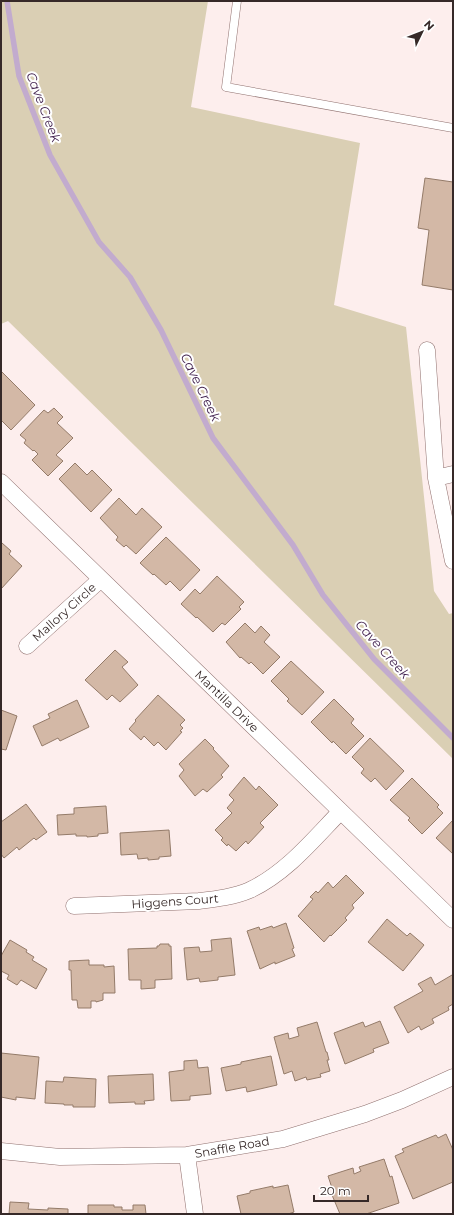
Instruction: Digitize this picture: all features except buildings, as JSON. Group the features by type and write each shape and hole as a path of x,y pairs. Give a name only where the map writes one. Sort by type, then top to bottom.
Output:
{"street":[{"path":"427,350 436,478 453,561"},
{"path":"436,478 453,474"},
{"name":"Mantilla Drive","path":"1,482 453,920"},
{"name":"Mallory Circle","path":"27,646 101,579"},
{"name":"Higgens Court","path":"74,906 199,901 218,899 249,891 278,872 299,854 340,812"},
{"name":"Snaffle Road","path":"1,1151 60,1157 187,1155 284,1139 365,1114 402,1100 453,1077"},
{"path":"187,1155 195,1214"}],"lane":[{"path":"237,1 226,87 453,128"}],"shaded area":[{"path":"1,1 208,1 191,107 360,143 334,305 406,327 434,591 449,614 453,613 453,759 8,321 1,324"}],"waterway":[{"name":"Cave Creek","path":"7,1 19,76 50,155 99,242 130,277 161,330 213,438 293,545 323,595 374,659 453,738"}]}
